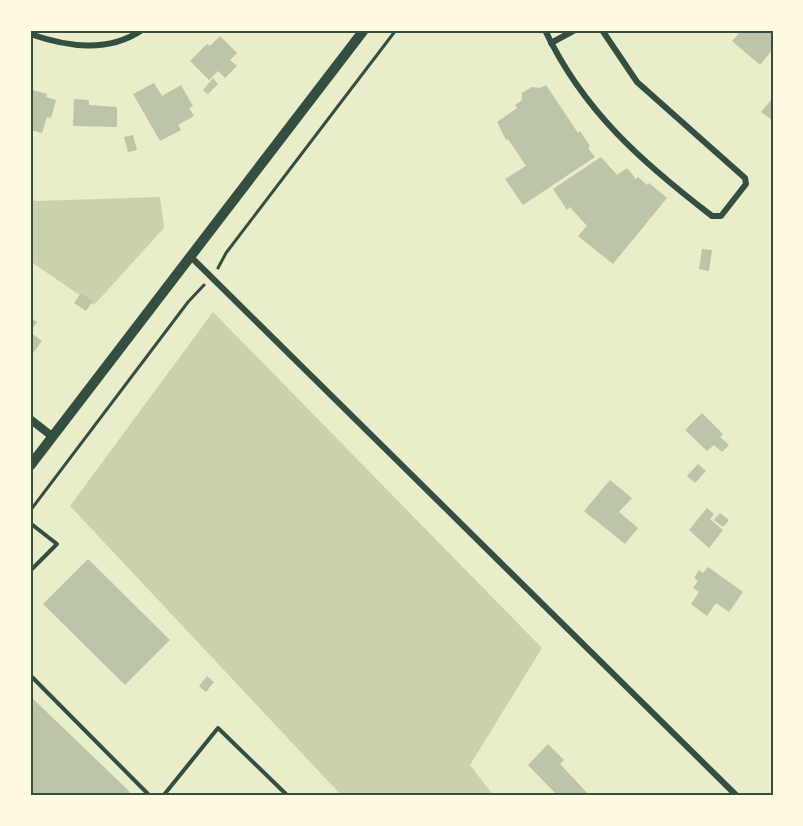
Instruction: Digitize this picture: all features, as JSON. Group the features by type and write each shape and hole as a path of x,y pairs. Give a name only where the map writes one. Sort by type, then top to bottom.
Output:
{"main road":[{"path":"30,466 364,30"}],"street":[{"path":"30,34 93,46 112,45 142,30"},
{"path":"545,30 598,115 619,139 704,210 712,216 721,216 746,184 745,178 637,82 602,30"},
{"path":"551,43 575,30"},
{"path":"191,257 738,796"},
{"path":"30,419 53,437"}],"lane":[{"path":"30,523 57,544 30,571"},
{"path":"30,675 150,796"},
{"path":"163,796 218,728 288,796"}],"green space":[{"path":"160,197 164,228 94,305 30,261 30,199 36,201"},
{"path":"213,312 542,648 470,765 494,796 342,796 70,506"}],"building":[{"path":"742,30 773,30 773,49 760,65 732,41"},
{"path":"220,36 237,53 230,60 237,66 225,78 218,71 209,80 190,61 207,44 210,46"},
{"path":"213,78 218,84 208,94 203,90"},
{"path":"154,83 162,96 181,85 193,106 189,108 194,116 178,125 181,130 160,141 133,94"},
{"path":"546,85 578,133 580,131 595,157 523,205 505,179 526,166 508,139 506,140 497,122 517,108 515,105 522,100 522,93 532,87 540,88"},
{"path":"30,89 47,94 46,97 56,100 51,118 47,117 42,133 30,130"},
{"path":"773,98 773,116 771,119 761,112"},
{"path":"74,99 89,100 89,105 117,107 117,127 73,126"},
{"path":"133,135 137,150 128,152 124,137"},
{"path":"601,157 617,175 627,168 636,179 638,177 647,185 649,183 667,198 613,264 578,236 587,226 570,207 567,210 553,189"},
{"path":"702,249 712,250 709,271 699,269"},
{"path":"81,293 93,301 86,311 74,303"},
{"path":"30,317 37,322 30,332"},
{"path":"30,332 42,341 30,357"},
{"path":"702,413 723,434 720,437 729,445 722,452 714,445 707,451 685,430"},
{"path":"698,464 706,471 695,483 687,476"},
{"path":"610,480 632,498 619,512 638,528 625,544 584,511"},
{"path":"707,508 714,514 710,519 723,530 709,548 689,530"},
{"path":"720,513 729,520 723,527 714,520"},
{"path":"88,559 170,640 125,685 43,604"},
{"path":"708,567 743,592 729,612 716,603 707,616 691,604 699,592 693,588 698,581 694,578 699,570 703,573"},
{"path":"207,676 214,682 206,692 199,686"},
{"path":"30,696 130,792 126,796 30,796"},
{"path":"548,744 564,760 560,764 590,796 558,796 528,765"}]}
